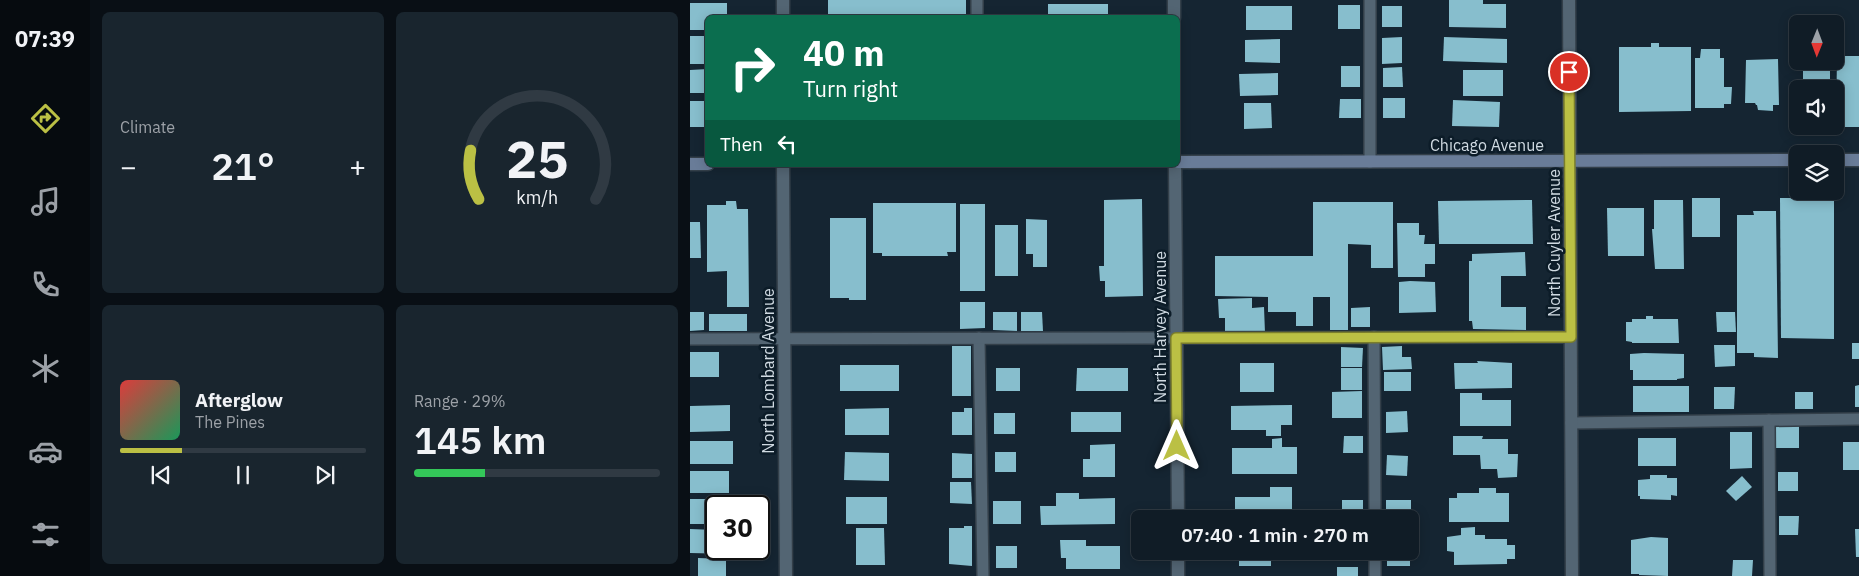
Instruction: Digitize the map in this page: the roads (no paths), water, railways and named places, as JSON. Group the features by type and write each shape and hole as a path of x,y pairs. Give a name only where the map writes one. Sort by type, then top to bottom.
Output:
{"main road":[{"name":"Chicago Avenue","path":"1180,162 1789,160"},
{"path":"1844,160 1859,160"},
{"path":"690,164 705,164"}],"street":[{"path":"783,0 783,15"},
{"path":"1174,0 1174,15"},
{"name":"North Cuyler Avenue","path":"1569,0 1572,576"},
{"name":"North Lombard Avenue","path":"783,167 786,576"},
{"name":"North Harvey Avenue","path":"1175,167 1178,510"},
{"path":"1178,560 1178,576"}],"lane":[{"path":"977,0 977,15"},
{"path":"1370,0 1370,162"},
{"path":"690,338 1571,337"},
{"path":"979,338 983,576"},
{"path":"1374,338 1375,510"},
{"path":"1571,423 1859,419"},
{"path":"1768,420 1770,576"},
{"path":"1375,560 1375,576"}]}
